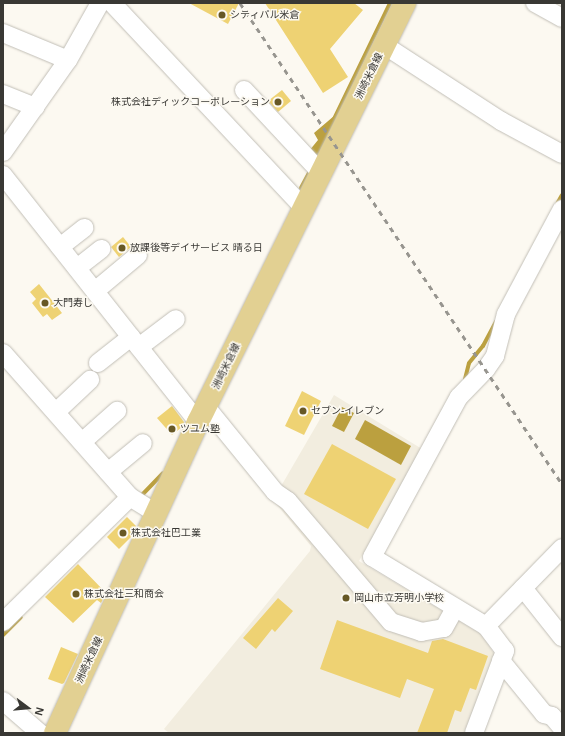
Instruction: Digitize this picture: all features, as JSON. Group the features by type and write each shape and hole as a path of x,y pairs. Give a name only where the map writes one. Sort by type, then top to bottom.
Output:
{"main road":[{"name":"洲崎米倉線","path":"55,733 140,503 202,414 316,168 384,45 405,3"}],"street":[{"path":"3,152 68,60 100,3"},
{"path":"112,3 299,203"},
{"path":"535,3 562,18"},
{"path":"3,33 68,60"},
{"path":"384,45 501,121 562,154"},
{"path":"244,90 316,168"},
{"path":"3,94 35,107"},
{"path":"3,175 135,342 275,492 288,502 391,622 421,632 444,628 453,611"},
{"path":"474,733 505,651 486,626 453,611 372,557 459,397 486,369 495,356 506,314 562,209"},
{"path":"60,247 84,228"},
{"path":"77,268 102,249"},
{"path":"95,291 138,255"},
{"path":"98,362 176,319"},
{"path":"3,353 108,472 140,503 3,622"},
{"path":"56,412 90,380"},
{"path":"82,442 117,411"},
{"path":"108,472 143,443"},
{"path":"486,626 562,548"},
{"path":"523,588 562,637"},
{"path":"501,661 544,714 552,716 562,728"},
{"path":"3,701 40,733"}],"shaded area":[{"path":"334,116 338,118 319,160 309,151 318,140 314,133"},
{"name":"岡山市立芳明小学校","path":"334,395 422,449 359,561 481,634 495,655 464,733 169,733 164,729 310,551 311,546 273,500"},
{"path":"342,407 354,413 344,432 332,426"},
{"path":"365,420 411,446 401,465 355,439"}],"building":[{"name":"シティパル米倉","path":"189,3 239,3 228,24"},
{"path":"265,3 354,3 363,10 330,49 348,77 323,93"},
{"path":"282,90 291,101 278,112 268,101"},
{"name":"放課後等デイサービス 晴る日","path":"123,237 131,247 119,257 111,247"},
{"path":"39,284 62,313 52,320 47,314 43,317 32,303 36,299 30,292"},
{"path":"302,391 321,401 304,435 285,426"},
{"path":"172,406 184,422 182,427 172,435 157,418"},
{"path":"332,444 396,479 368,529 304,494"},
{"path":"127,517 136,526 131,537 119,549 107,537"},
{"path":"78,564 106,593 101,603 97,600 73,623 45,597"},
{"path":"278,598 293,611 275,632 272,629 256,649 243,638"},
{"path":"337,620 428,653 432,641 443,639 488,656 476,690 470,688 461,712 455,710 447,733 417,733 434,689 407,679 400,698 320,669"},
{"path":"61,647 78,654 64,683 62,684 48,679"}],"waterway":[{"path":"333,121 390,3"},
{"path":"301,188 311,169"},
{"path":"557,204 562,195"},
{"path":"465,379 469,363 483,346 496,322"},
{"path":"140,497 163,473"},
{"path":"3,635 21,617"}],"railway":[{"path":"240,3 562,484"}],"place":[{"name":"シティパル米倉","path":"222,15"},
{"name":"株式会社ディックコーポレーション","path":"278,102"},
{"name":"放課後等デイサービス 晴る日","path":"122,248"},
{"name":"大門寿し","path":"45,303"},
{"name":"セブン-イレブン","path":"303,411"},
{"name":"ツユム塾","path":"172,429"},
{"name":"株式会社巴工業","path":"123,533"},
{"name":"株式会社三和商会","path":"76,594"},
{"name":"岡山市立芳明小学校","path":"346,598"}]}
